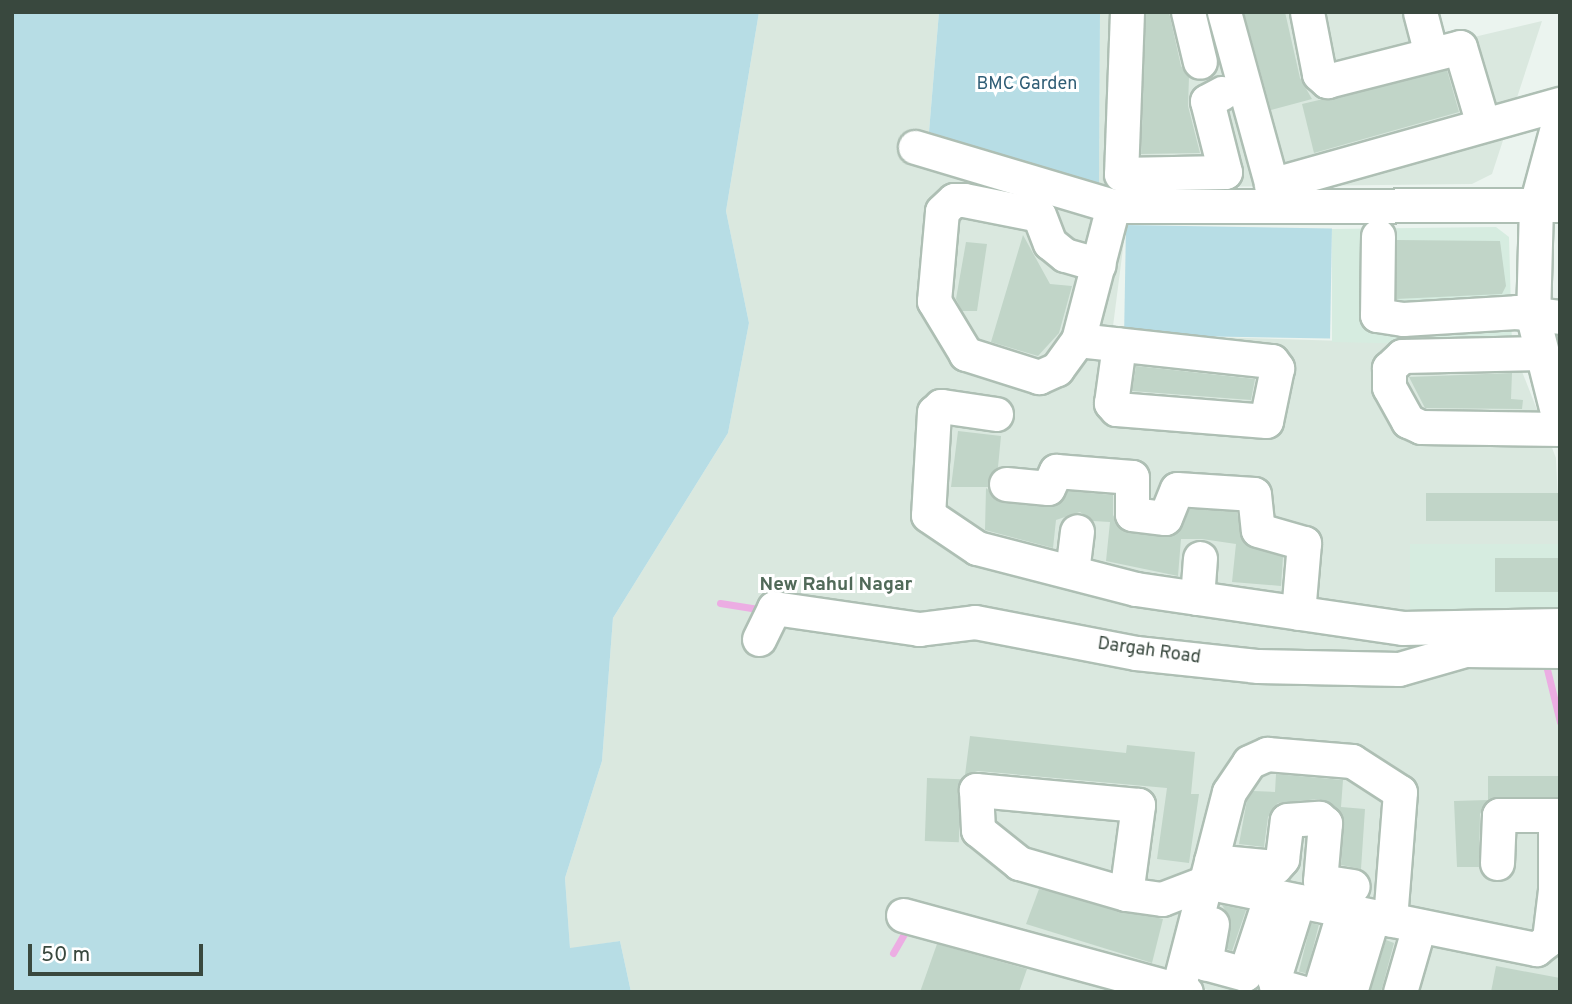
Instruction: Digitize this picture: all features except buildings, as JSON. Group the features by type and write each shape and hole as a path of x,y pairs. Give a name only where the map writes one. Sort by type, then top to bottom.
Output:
{"street":[{"path":"1127,12 1121,174 1225,172 1207,101 1222,93"},
{"path":"1188,12 1200,62"},
{"path":"1203,12 1222,93 1265,200"},
{"path":"1224,12 1265,200"},
{"path":"1307,12 1319,74 1327,81 1462,48 1483,124"},
{"path":"1420,12 1431,54"},
{"path":"1265,200 1483,124 1560,104"},
{"path":"1541,353 1402,356 1389,368 1389,387 1408,421 1421,428 1558,415 1541,353 1546,317 1551,189 1560,116"},
{"path":"915,147 1113,206 1551,189"},
{"path":"1099,265 1065,255 1050,243 1039,215 954,200 942,211 934,301 965,354 1039,377 1057,369 1078,341 1099,265 1113,206"},
{"path":"1378,236 1377,315 1465,319 1516,312 1546,317"},
{"path":"1078,341 1119,345 1272,361 1277,368 1266,421 1116,408 1111,403 1119,345"},
{"path":"996,414 936,409 928,515 977,548 1072,572 1197,598 1402,628 1441,619 1560,625"},
{"path":"1006,484 1048,488 1056,471 1132,477 1132,514 1165,518 1177,489 1254,494 1258,530 1304,543 1298,613"},
{"path":"1072,572 1077,531"},
{"path":"1197,598 1200,558"},
{"name":"Dargah Road","path":"759,639 774,608 919,629 975,622 1136,653 1258,666 1399,670 1465,650 1560,651"},
{"path":"1284,898 1247,973 1242,974 1205,963 1202,957 1230,792 1249,762 1268,754 1352,761 1400,792 1376,912 1350,992"},
{"path":"1126,894 1138,805 976,790 978,830 1019,863 1126,894 1162,899 1214,876 1275,867 1282,859 1287,820 1319,818 1325,823 1321,881 1376,912 1400,992"},
{"path":"1214,876 1284,898 1376,912 1536,949 1549,939 1558,878 1558,819 1552,814 1499,815 1497,863"},
{"path":"903,915 1182,990 1214,876"},
{"path":"1284,898 1273,978 1276,985 1301,992"},
{"path":"1319,992 1376,912"}],"shaded area":[{"path":"759,12 939,12 929,132 933,166 1126,225 1112,334 1512,346 1556,458 1560,544 1410,544 1560,609 1560,992 1215,992 905,904 1137,992 631,992 620,941 570,949 565,878 602,761 613,618 728,433 749,323 726,211"},
{"path":"1100,12 1432,12 1440,45 1542,21 1492,174 1472,184 1099,188"},
{"path":"1496,227 1509,237 1512,346 1332,342 1332,229"},
{"path":"1410,544 1560,544 1560,613 1410,613"}],"green space":[{"path":"12,12 759,12 726,211 749,323 728,433 613,618 602,761 565,878 570,948 620,941 631,992 12,992"},
{"name":"BMC Garden","path":"939,12 1100,12 1099,188 929,132"},
{"path":"1126,225 1332,229 1330,339 1124,335"}],"waterway":[{"path":"720,603 764,610"},
{"path":"1545,661 1560,722"},
{"path":"893,953 908,927"}],"district":[{"name":"New Rahul Nagar","path":"836,586"}]}
